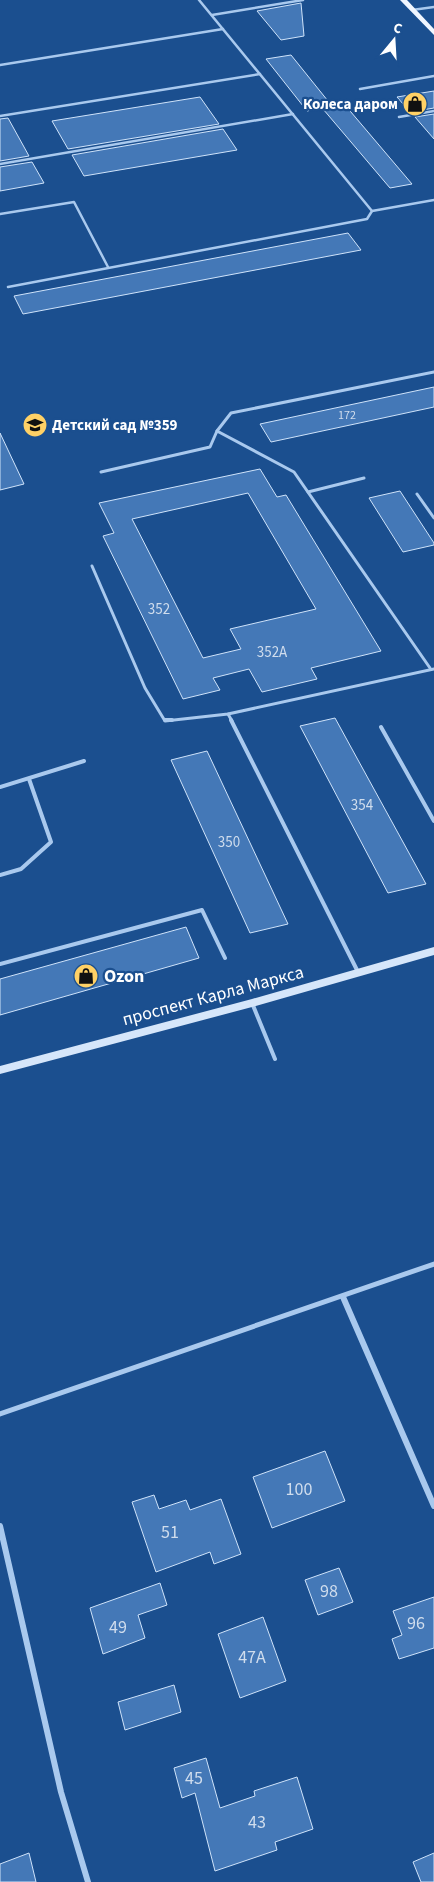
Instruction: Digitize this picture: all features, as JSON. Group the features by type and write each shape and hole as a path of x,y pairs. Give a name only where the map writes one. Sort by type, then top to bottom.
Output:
{"main road":[{"path":"403,0 434,33"}],"street":[{"name":"проспект Карла Маркса","path":"0,1070 252,1003 434,951"},
{"path":"343,1297 434,1506"},
{"path":"0,1526 61,1792 88,1882"}],"lane":[{"path":"200,0 372,211"},
{"path":"212,15 303,0"},
{"path":"412,10 434,6"},
{"path":"0,65 223,29"},
{"path":"0,116 260,74"},
{"path":"360,89 434,76"},
{"path":"399,117 434,111"},
{"path":"0,164 293,114"},
{"path":"372,211 434,200"},
{"path":"0,214 74,202 108,268"},
{"path":"8,286 368,219 372,211"},
{"path":"101,472 210,447 217,431 231,412 434,372"},
{"path":"92,566 145,688 165,721 228,714 432,668 294,472 217,431"},
{"path":"308,492 364,478"},
{"path":"417,494 434,518"},
{"path":"228,714 358,972"},
{"path":"380,727 434,821"},
{"path":"0,787 84,761"},
{"path":"0,876 21,869 50,842 29,779"},
{"path":"0,964 202,910 225,958"},
{"path":"252,1003 274,1059"},
{"path":"0,1414 434,1264"}],"building":[{"path":"301,3 304,36 281,40 257,11"},
{"path":"291,55 332,106 307,111 266,59"},
{"path":"434,91 434,108 410,112 397,97"},
{"path":"200,97 219,124 68,149 52,121"},
{"path":"345,105 412,184 390,188 323,109"},
{"path":"434,114 434,139 415,117"},
{"path":"8,118 29,156 0,161 0,119"},
{"path":"223,129 237,150 84,176 72,155"},
{"path":"32,162 44,183 0,191 0,167"},
{"path":"348,233 361,250 23,314 14,296"},
{"path":"434,387 434,407 271,442 260,424"},
{"path":"0,433 24,484 0,490"},
{"path":"260,469 277,497 286,495 381,651 311,668 317,679 262,692 249,669 213,678 220,690 183,699 103,536 114,533 99,503","holes":["248,493 316,609 230,629 241,649 203,658 132,519"]},
{"path":"400,491 434,545 403,552 369,498"},
{"path":"335,718 426,884 388,893 300,726"},
{"path":"207,751 288,924 250,933 171,760"},
{"path":"186,927 199,958 0,1015 0,979"},
{"path":"325,1451 345,1501 272,1528 253,1477"},
{"path":"154,1495 159,1509 186,1500 190,1510 221,1499 241,1554 214,1564 210,1552 156,1572 132,1502"},
{"path":"339,1568 353,1602 318,1615 305,1580"},
{"path":"160,1583 167,1605 138,1615 145,1638 103,1654 90,1608"},
{"path":"434,1597 434,1648 399,1659 392,1639 402,1635 393,1611"},
{"path":"263,1617 286,1681 240,1698 218,1634"},
{"path":"174,1685 181,1712 125,1730 118,1702"},
{"path":"206,1758 220,1808 255,1796 254,1791 297,1777 313,1829 275,1842 277,1850 215,1871 195,1793 182,1798 174,1768"},
{"path":"29,1853 36,1882 0,1882 0,1864"},
{"path":"434,1853 434,1882 421,1882 413,1862"}],"place":[{"name":"Колеса даром","path":"415,104"},
{"name":"Детский сад №359","path":"35,425"},
{"name":"Ozon","path":"86,976"}]}
